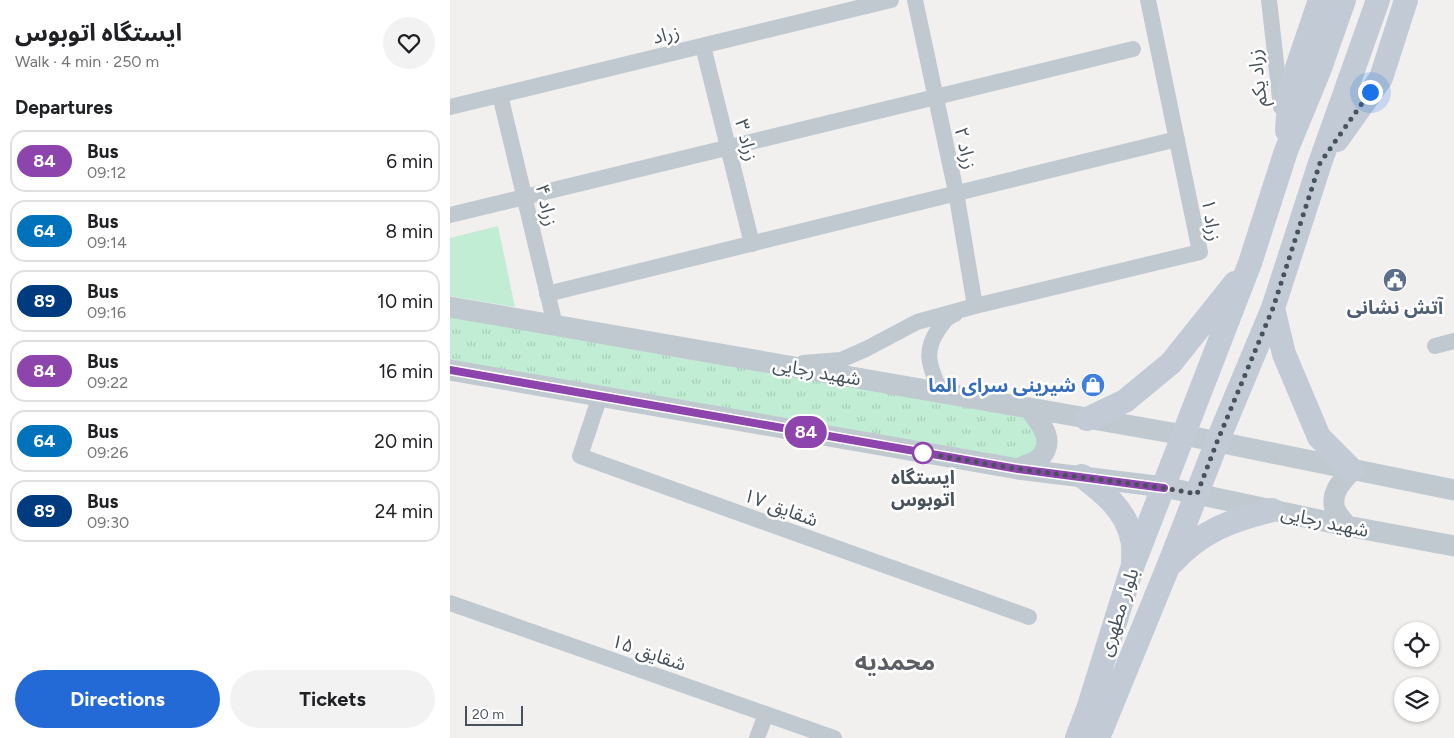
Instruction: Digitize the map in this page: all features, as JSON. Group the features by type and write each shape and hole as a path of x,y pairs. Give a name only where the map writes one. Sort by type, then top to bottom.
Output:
{"main road":[{"path":"1286,151 1290,88 1320,0"},
{"path":"1286,151 1319,71 1344,0"},
{"name":"بلوار مطهری","path":"1098,738 1273,308 1320,163 1378,0"},
{"path":"1320,163 1380,78 1406,0"},
{"name":"بلوار مطهری","path":"1076,738 1088,708 1133,565 1250,264 1286,151"},
{"path":"1087,419 1126,401 1172,363 1250,264"},
{"path":"1273,308 1284,354 1319,437 1352,470"},
{"path":"1082,476 1105,494 1122,514 1132,538 1133,565"},
{"path":"1168,567 1197,539 1214,529 1232,521 1272,510"}],"street":[{"name":"زراد","path":"450,107 891,0"},
{"name":"زراد ۲","path":"915,0 956,192 976,306"},
{"name":"زراد ۱","path":"976,306 1200,252 1148,0"},
{"name":"زراد یکم","path":"1268,0 1286,151"},
{"name":"زراد ۳","path":"703,46 752,244"},
{"path":"450,215 1133,49"},
{"name":"زراد ۴","path":"500,95 555,325"},
{"path":"547,294 1177,139"},
{"path":"783,365 841,360 866,350 917,322 976,306"},
{"path":"942,393 931,369 928,353 934,335 946,317 976,306"},
{"name":"شهید رجایی","path":"450,307 1217,442"},
{"path":"1435,346 1454,341"},
{"path":"450,370 1018,469 1164,488"},
{"name":"شقایق ۱۷","path":"600,396 580,456 1029,617"},
{"path":"1018,469 1039,459 1047,445 1045,430 1030,409"},
{"path":"1217,442 1454,490"},
{"path":"1346,526 1335,510 1335,495 1339,484 1352,470"},
{"name":"شهید رجایی","path":"1164,488 1346,526 1454,546"},
{"name":"شقایق ۱۵","path":"450,603 834,738"},
{"path":"757,738 766,714"}],"green space":[{"path":"498,226 515,307 450,296 450,238"},
{"path":"450,307 1030,409 1047,445 1018,469 450,370"}],"bus line":[{"name":"84","path":"450,370 1018,469 1164,488"}],"place":[{"name":"آتش نشانی","path":"1395,280"},
{"name":"شیرینی سرای الما","path":"1093,385"},
{"name":"ایستگاه اتوبوس","path":"923,453"}],"district":[{"name":"محمدیه","path":"895,662"}],"route":[{"path":"923,453 1018,469 1082,476 1197,494 1273,308 1320,163 1370,92"}]}
